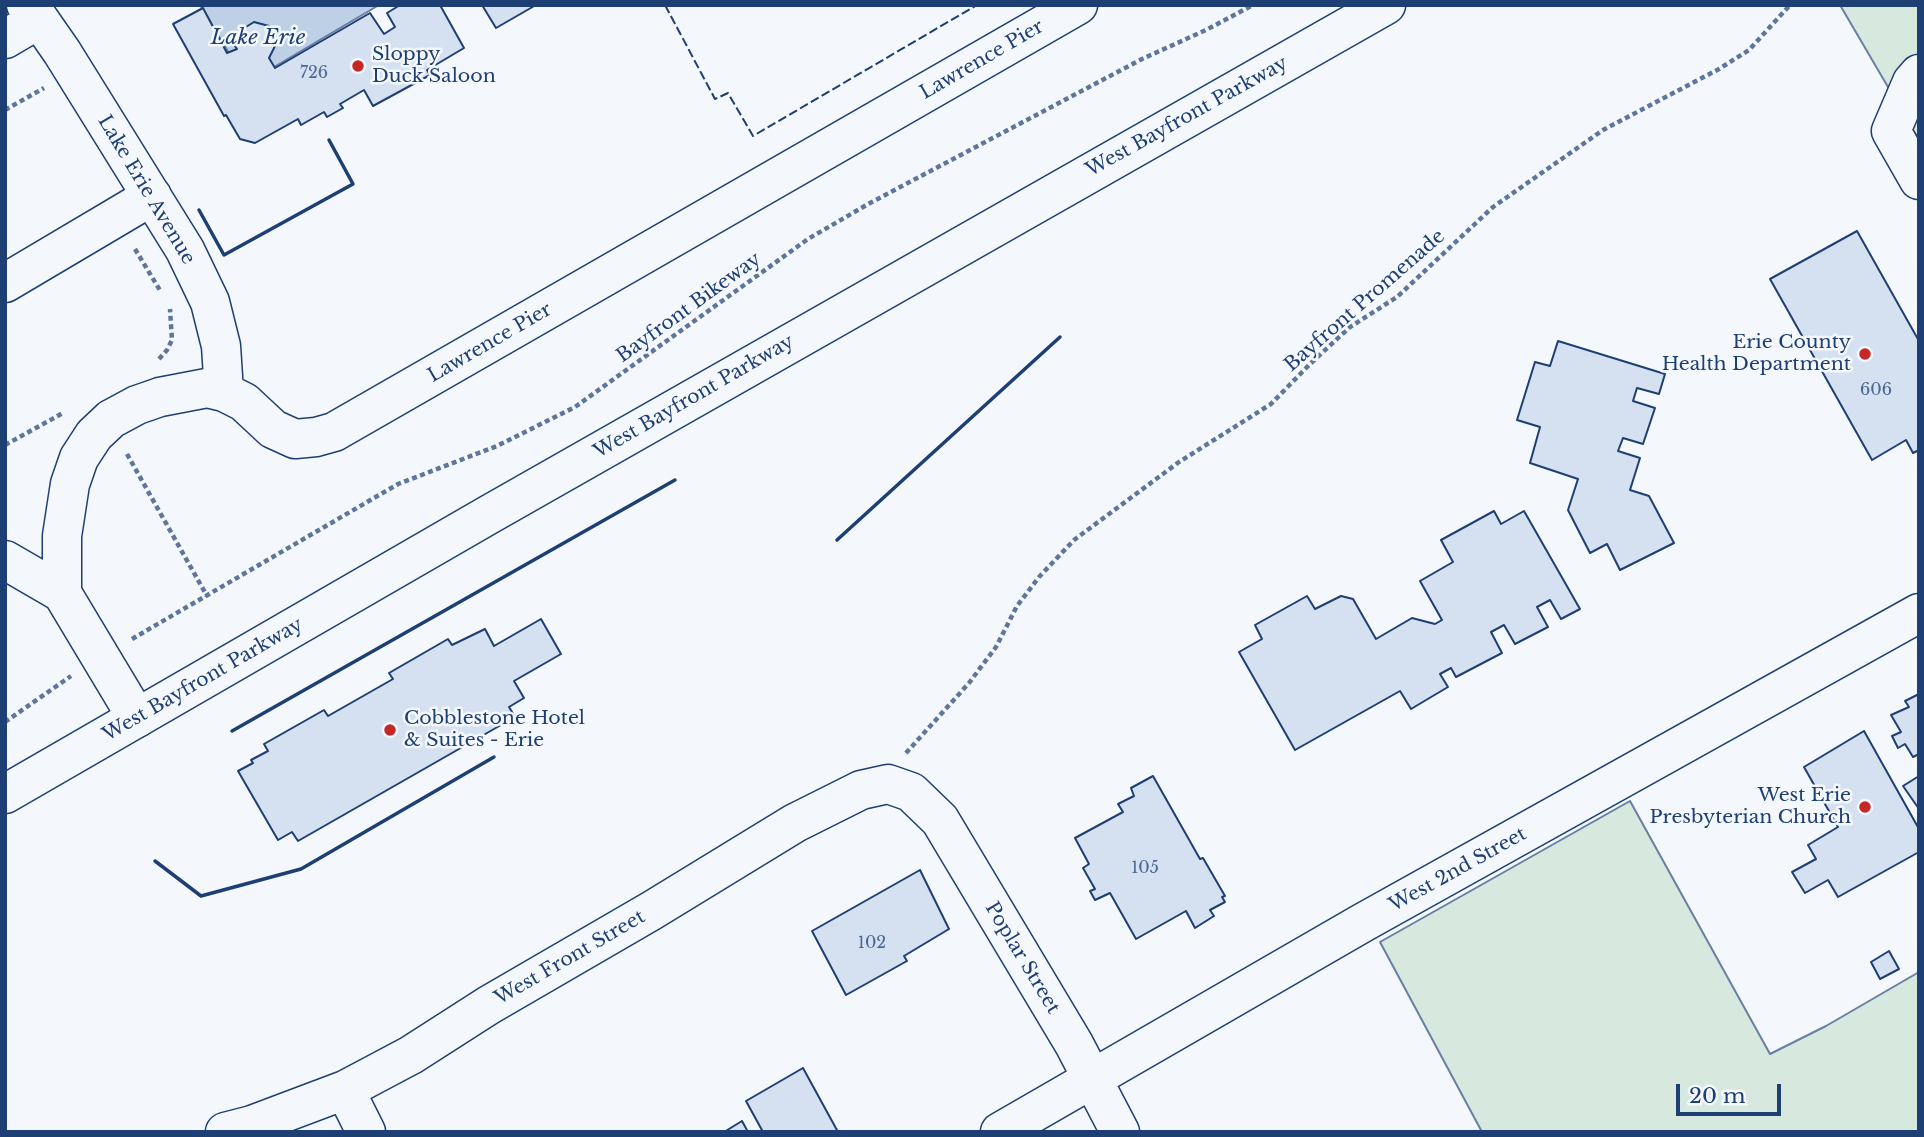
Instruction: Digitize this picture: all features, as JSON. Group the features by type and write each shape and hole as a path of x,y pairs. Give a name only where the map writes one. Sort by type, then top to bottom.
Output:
{"main road":[{"name":"Lawrence Pier","path":"224,392 244,402 273,429 295,439 316,438 334,432 1078,5"},
{"name":"West Bayfront Parkway","path":"5,794 502,507 1386,5"},
{"name":"Lake Erie Avenue","path":"33,12 62,52 185,250 210,302 220,346 224,392"},
{"path":"5,39 33,12"},
{"path":"1919,74 1912,82 1891,131 1919,180"},
{"path":"5,283 152,197"},
{"path":"62,593 62,536 70,484 79,457 94,435 111,419 137,405 160,397 207,388 224,392"},
{"path":"5,561 62,593 137,718"},
{"name":"West 2nd Street","path":"1000,1132 1364,922 1919,613"},
{"name":"Poplar Street","path":"899,788 940,820 1093,1079 1120,1132"},
{"name":"West Front Street","path":"225,1132 252,1125 345,1090 411,1055 489,1005 652,911 795,823 861,790 899,788"},
{"path":"345,1090 366,1132"}],"path":[{"name":"Bayfront Bikeway","path":"143,632 398,484 497,446 575,407 808,239 881,197 1142,59 1253,5"},
{"name":"Bayfront Promenade","path":"899,788 905,754 969,683 996,647 1017,606 1039,577 1074,540 1179,462 1271,404 1350,327 1396,297 1493,207 1603,130 1719,69 1749,50 1790,5"},
{"path":"5,110 44,88 50,99"},
{"path":"132,245 170,308 172,340 158,359"},
{"path":"5,445 73,407"},
{"path":"122,446 207,596"},
{"path":"5,722 59,683"}],"shaded area":[{"path":"1840,5 1919,5 1919,140"},
{"path":"1630,801 1770,1054 1826,1026 1919,972 1919,1132 1482,1132 1380,942"}],"water":[{"name":"Lake Erie","path":"200,5 379,5 247,83"}],"building":[{"path":"400,5 440,5 464,48 427,70 430,75 373,106 364,90 340,104 343,108 327,117 324,112 301,125 298,119 255,143 240,139 226,115 224,116 173,24 203,8 227,53 237,49 235,46 241,30 254,22 269,26 277,42 269,58 275,68 370,13 384,34 395,27 387,13"},
{"path":"482,5 536,5 496,28"},
{"path":"1857,231 1919,341 1919,450 1913,453 1906,440 1872,460 1770,279"},
{"path":"1558,341 1665,374 1659,394 1637,388 1633,401 1655,408 1643,444 1623,438 1618,451 1640,458 1630,490 1649,496 1674,543 1620,570 1607,544 1590,553 1568,510 1578,479 1530,463 1540,427 1517,420 1535,362 1550,366"},
{"path":"1494,511 1501,524 1524,511 1580,609 1561,619 1550,600 1537,607 1548,627 1515,644 1504,625 1491,632 1502,653 1456,677 1451,668 1440,674 1448,687 1411,709 1400,691 1295,750 1239,652 1262,639 1255,625 1307,596 1315,609 1341,596 1353,599 1376,639 1412,618 1435,624 1442,620 1420,581 1453,562 1441,540"},
{"name":"Cobblestone Hotel & Suites - Erie","path":"541,619 561,654 514,681 524,698 509,707 515,717 298,841 292,832 278,840 238,771 268,751 264,744 324,710 328,716 393,679 389,673 448,639 452,645 485,629 494,646"},
{"path":"1919,694 1919,754 1913,757 1905,744 1898,748 1892,736 1901,732 1891,715 1909,707 1905,701"},
{"path":"1864,731 1919,829 1919,852 1838,897 1828,880 1805,893 1792,872 1816,859 1808,845 1838,827 1804,767"},
{"path":"1153,776 1200,859 1203,858 1225,896 1222,897 1225,902 1210,910 1214,916 1195,928 1186,911 1136,939 1110,893 1095,900 1090,891 1095,889 1083,868 1089,864 1075,838 1123,812 1118,804 1134,796 1131,788"},
{"path":"1919,776 1919,809 1903,786"},
{"path":"920,870 949,929 904,956 907,961 846,995 812,931"},
{"path":"1889,951 1899,969 1880,979 1871,962"},
{"path":"803,1068 838,1132 763,1132 746,1101"},
{"path":"742,1121 748,1132 724,1132"}],"fence":[{"path":"665,5 715,99 728,93 753,136 977,5"}],"wall":[{"path":"199,210 224,255 353,184 329,140"},
{"path":"837,540 1060,337"},
{"path":"232,731 675,480"},
{"path":"155,861 201,896 301,869 494,757"}],"place":[{"name":"Sloppy Duck Saloon","path":"358,66"},
{"name":"Erie County Health Department","path":"1865,354"},
{"name":"Cobblestone Hotel & Suites - Erie","path":"390,730"},
{"name":"West Erie Presbyterian Church","path":"1865,807"}]}
